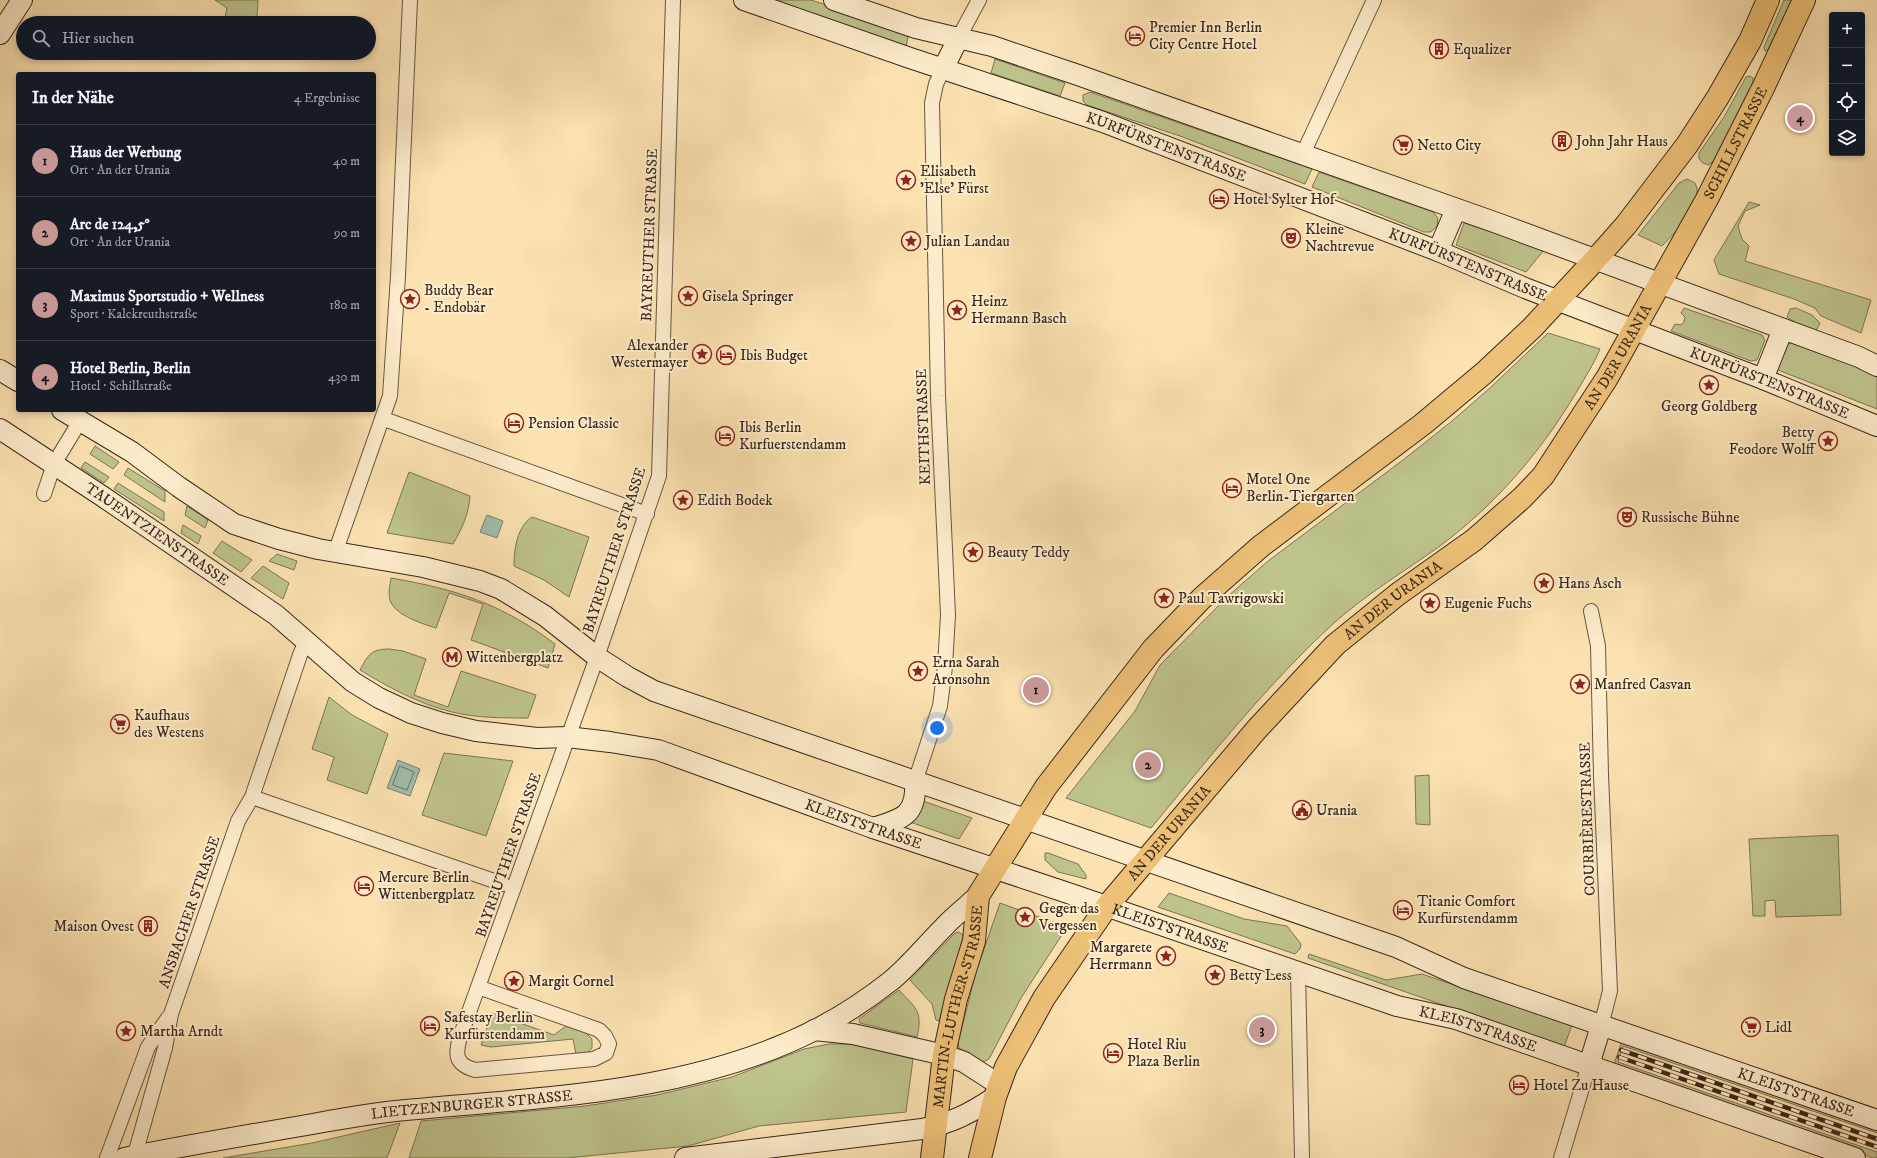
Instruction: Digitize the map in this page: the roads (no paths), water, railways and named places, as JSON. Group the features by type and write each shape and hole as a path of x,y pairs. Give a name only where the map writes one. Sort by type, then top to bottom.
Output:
{"main road":[{"path":"0,34 22,0"},
{"name":"KURFÜRSTENSTRASSE","path":"744,0 943,69 1103,122 1763,379 1877,426"},
{"path":"834,0 916,28 960,37 1002,49 1303,154 1660,283 1877,366"},
{"path":"1025,819 1046,787 1153,649 1202,598 1261,546 1423,424 1484,373 1532,328 1595,260 1626,225 1688,145 1750,41 1768,0"},
{"name":"SCHILLSTRASSE","path":"1660,283 1725,166 1804,0"},
{"path":"943,69 960,37"},
{"path":"1438,252 1456,209"},
{"name":"AN DER URANIA","path":"1107,906 1257,729 1335,645 1398,594 1474,540 1505,514 1543,476 1598,393 1660,283"},
{"path":"1763,379 1783,329"},
{"path":"0,370 16,380"},
{"path":"65,412 132,452 179,487 234,524 279,539 335,553 423,567 480,581 501,589 545,616 597,657"},
{"name":"TAUENTZIENSTRASSE","path":"0,429 276,615 308,642"},
{"path":"308,642 353,682 379,698 411,713 442,724 476,731 537,738 567,737"},
{"name":"KLEISTSTRASSE","path":"597,657 628,678 654,691 1396,948 1464,978 1877,1120"},
{"name":"KLEISTSTRASSE","path":"567,737 618,742 658,750 873,828 1107,906 1397,1006 1456,1019 1855,1158"},
{"path":"873,828 900,820 905,816 915,801 916,782"},
{"name":"MARTIN-LUTHER-STRASSE","path":"932,1158 934,1127 944,1055 956,1000 974,941 978,896 1025,819"},
{"name":"LIETZENBURGER STRASSE","path":"131,1157 273,1131 404,1110 594,1091 666,1080 721,1066 750,1057 814,1030 854,1008 891,980 925,948 944,926 978,896"},
{"path":"980,1158 996,1090 1018,1044 1044,998 1107,906"},
{"path":"1589,1065 1601,1026"},
{"name":"LIETZENBURGER STRASSE","path":"814,1030 853,1034 944,1055 964,1062 996,1090"},
{"path":"685,1158 902,1133 934,1127 968,1114 996,1090"}],"street":[{"path":"335,553 384,419 390,396 398,276 410,0"},
{"name":"BAYREUTHER STRASSE","path":"478,987 599,1030 605,1036 609,1044 606,1053 594,1059 475,1070 466,1068 459,1061 457,1056 460,1037 567,737 597,657 659,476 673,0"},
{"path":"960,37 979,0"},
{"path":"1303,154 1374,0"},
{"name":"KEITHSTRASSE","path":"916,782 940,706 945,667 948,615 938,396 932,116 933,93 943,69"},
{"path":"384,419 647,514"},
{"path":"44,494 54,464 80,421"},
{"name":"COURBIÈRESTRASSE","path":"1591,611 1598,646 1601,775 1610,975 1610,991 1601,1026"},
{"path":"308,642 252,798 503,884"},
{"name":"ANSBACHER STRASSE","path":"131,1157 165,1048 171,1014 238,821 252,798"},
{"path":"1298,972 1302,1158"},
{"name":"ANSBACHER STRASSE","path":"107,1158 148,1047 171,1014"},
{"path":"1561,1158 1589,1065"}],"water":[{"path":"487,515 503,521 497,538 480,532"},
{"path":"398,760 420,769 410,796 387,788"}],"railway":[{"path":"1621,1050 1877,1139"},
{"path":"1619,1057 1877,1147"}],"place":[{"name":"Premier Inn Berlin City Centre Hotel","path":"1135,36"},
{"name":"Equalizer","path":"1439,49"},
{"name":"Hotel Berlin, Berlin","path":"1800,118"},
{"name":"John Jahr Haus","path":"1562,141"},
{"name":"Netto City","path":"1403,145"},
{"name":"Elisabeth 'Else' Fürst","path":"906,180"},
{"name":"Hotel Sylter Hof","path":"1219,199"},
{"name":"Kleine Nachtrevue","path":"1291,238"},
{"name":"Julian Landau","path":"911,241"},
{"name":"Gisela Springer","path":"688,296"},
{"name":"Buddy Bear - Endobär","path":"410,299"},
{"name":"Heinz Hermann Basch","path":"957,310"},
{"name":"Alexander Westermayer","path":"702,354"},
{"name":"Ibis Budget","path":"726,355"},
{"name":"Georg Goldberg","path":"1709,385"},
{"name":"Pension Classic","path":"514,423"},
{"name":"Ibis Berlin Kurfuerstendamm","path":"725,436"},
{"name":"Betty Feodore Wolff","path":"1828,441"},
{"name":"Motel One Berlin-Tiergarten","path":"1232,488"},
{"name":"Edith Bodek","path":"683,500"},
{"name":"Russische Bühne","path":"1627,517"},
{"name":"Beauty Teddy","path":"973,552"},
{"name":"Hans Asch","path":"1544,583"},
{"name":"Paul Tawrigowski","path":"1164,598"},
{"name":"Eugenie Fuchs","path":"1430,603"},
{"name":"Wittenbergplatz","path":"452,657"},
{"name":"Erna Sarah Aronsohn","path":"918,671"},
{"name":"Manfred Casvan","path":"1580,684"},
{"name":"Haus der Werbung","path":"1036,690"},
{"name":"Kaufhaus des Westens","path":"120,724"},
{"name":"Arc de 124,5°","path":"1148,765"},
{"name":"Urania","path":"1302,810"},
{"name":"Mercure Berlin Wittenbergplatz","path":"364,886"},
{"name":"Titanic Comfort Kurfürstendamm","path":"1403,910"},
{"name":"Gegen das Vergessen","path":"1025,917"},
{"name":"Maison Ovest","path":"148,926"},
{"name":"Margarete Herrmann","path":"1166,956"},
{"name":"Betty Less","path":"1215,975"},
{"name":"Margit Cornel","path":"514,981"},
{"name":"Safestay Berlin Kurfürstendamm","path":"430,1026"},
{"name":"Lidl","path":"1751,1027"},
{"name":"Maximus Sportstudio + Wellness","path":"1262,1030"},
{"name":"Martha Arndt","path":"126,1031"},
{"name":"Hotel Riu Plaza Berlin","path":"1113,1053"},
{"name":"Hotel Zu Hause","path":"1519,1085"}]}
